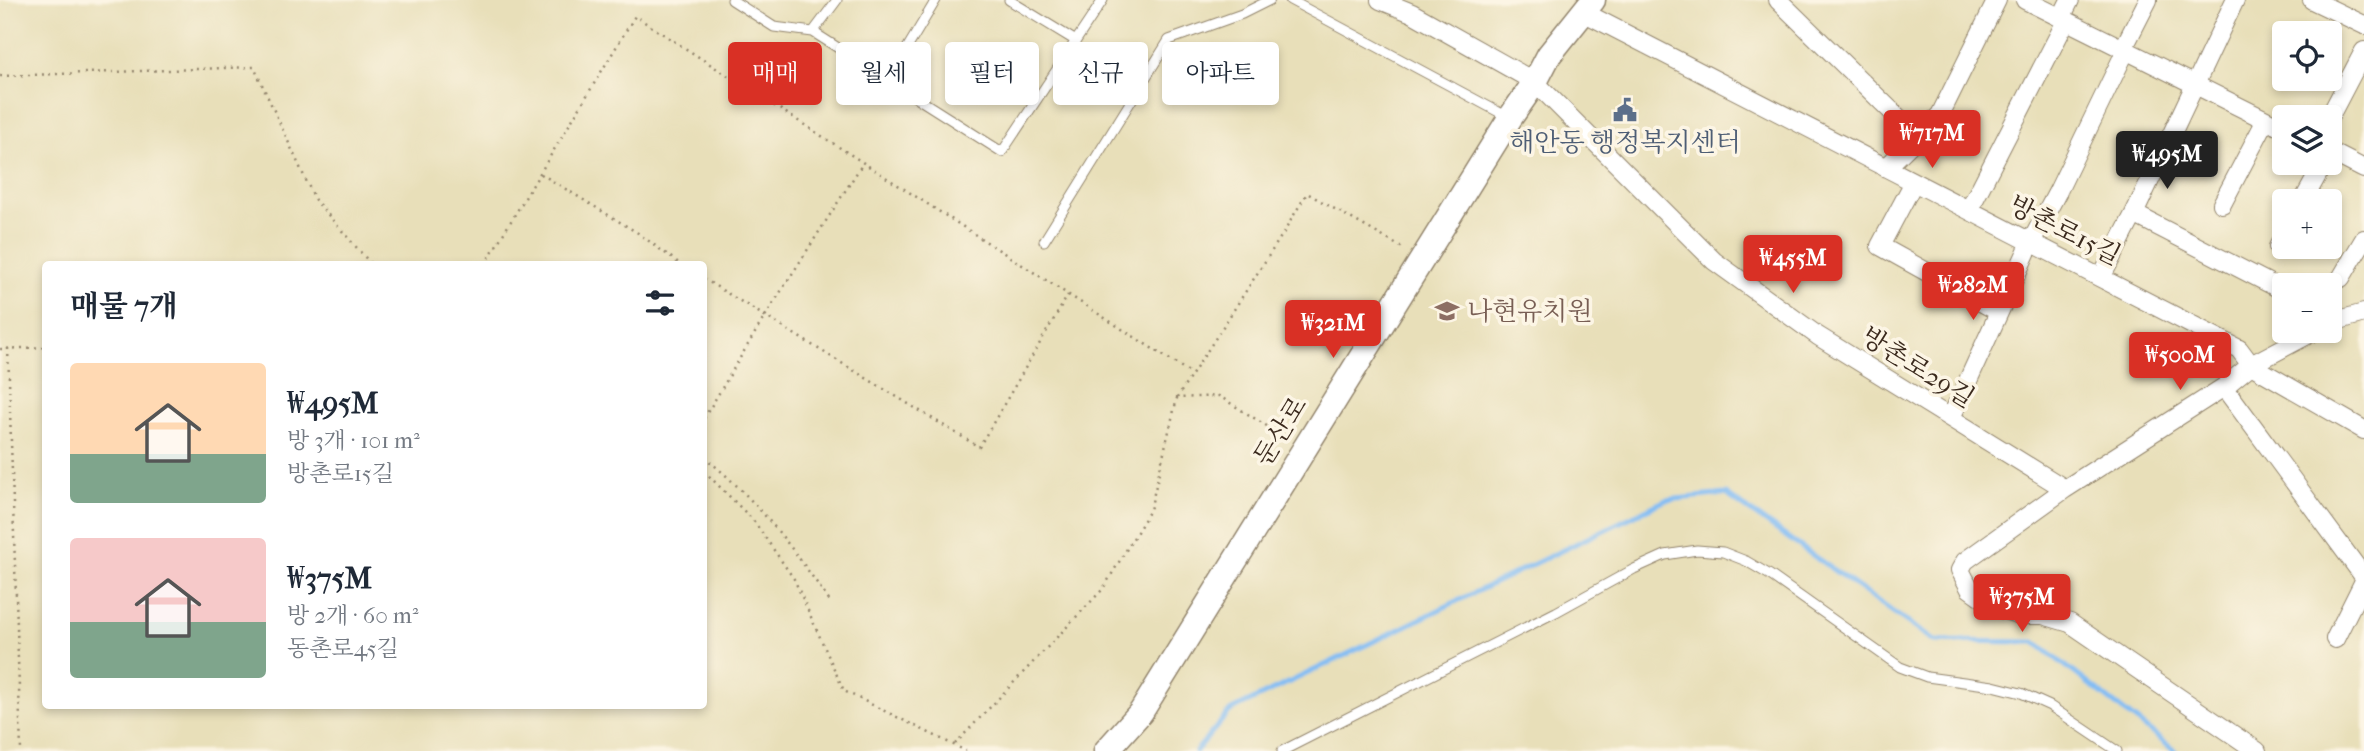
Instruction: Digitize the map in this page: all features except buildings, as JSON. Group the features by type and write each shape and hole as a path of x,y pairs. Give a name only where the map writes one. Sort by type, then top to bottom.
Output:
{"street":[{"name":"방촌로29길","path":"1380,0 1415,6 1535,82 1714,261 1818,336 2066,489"},
{"path":"1778,0 1918,137"},
{"path":"1886,168 1940,115 1997,0"},
{"path":"2025,0 2272,123"},
{"path":"1969,210 2064,19 2070,0"},
{"path":"1951,418 1998,312 2148,0"},
{"path":"2101,278 2235,0"},
{"path":"2313,0 2364,25"},
{"name":"둔산로","path":"1106,751 1141,712 1510,118 1535,82 1549,55 1588,6"},
{"name":"방촌로15길","path":"1588,6 1886,168 2239,349 2251,365 2364,430"},
{"path":"2336,105 2364,51"},
{"path":"2222,204 2266,120"},
{"path":"2342,158 2364,169"},
{"path":"1914,182 1880,246 1998,312"},
{"path":"2134,214 2272,285"},
{"path":"2342,276 2364,239"},
{"path":"2342,317 2363,312"},
{"path":"2257,751 2070,623 2043,615 2020,615 1995,607 1970,589 1960,570 1965,561 2066,489 2224,387 2251,365 2292,343"},
{"path":"2224,387 2364,579 2335,639"}],"lane":[{"path":"732,0 774,27 813,32 836,47"},
{"path":"813,32 837,0"},
{"path":"911,42 936,0"},
{"path":"1009,0 1076,41"},
{"path":"928,105 1002,152 1103,0"},
{"path":"1044,241 1169,40 1242,14 1269,0"},
{"path":"1290,0 1510,118"},
{"path":"1282,751 1556,612 1634,569 1665,555 1697,550 1723,552 1746,561 1900,667 1927,677 1993,686 2021,693 2050,706 2117,751"}],"path":[{"path":"487,261 635,16 1192,374"},
{"path":"0,76 254,67 315,200 368,261"},
{"path":"707,413 864,162"},
{"path":"541,174 638,233 676,261"},
{"path":"955,744 1103,589 1150,510 1177,398 1307,193 1422,260"},
{"path":"707,281 979,447 1068,295"},
{"path":"0,349 42,347"},
{"path":"8,348 21,751"},
{"path":"1177,398 1219,396 1304,449"},
{"path":"707,459 723,472 795,549 830,602"},
{"path":"707,474 753,520 794,579 844,691 966,751"}],"waterway":[{"path":"1196,751 1230,711 1666,500 1726,494 1934,641 2035,642 2175,751"}],"place":[{"name":"해안동 행정복지센터","path":"1625,110"},
{"name":"나현유치원","path":"1447,311"}]}
